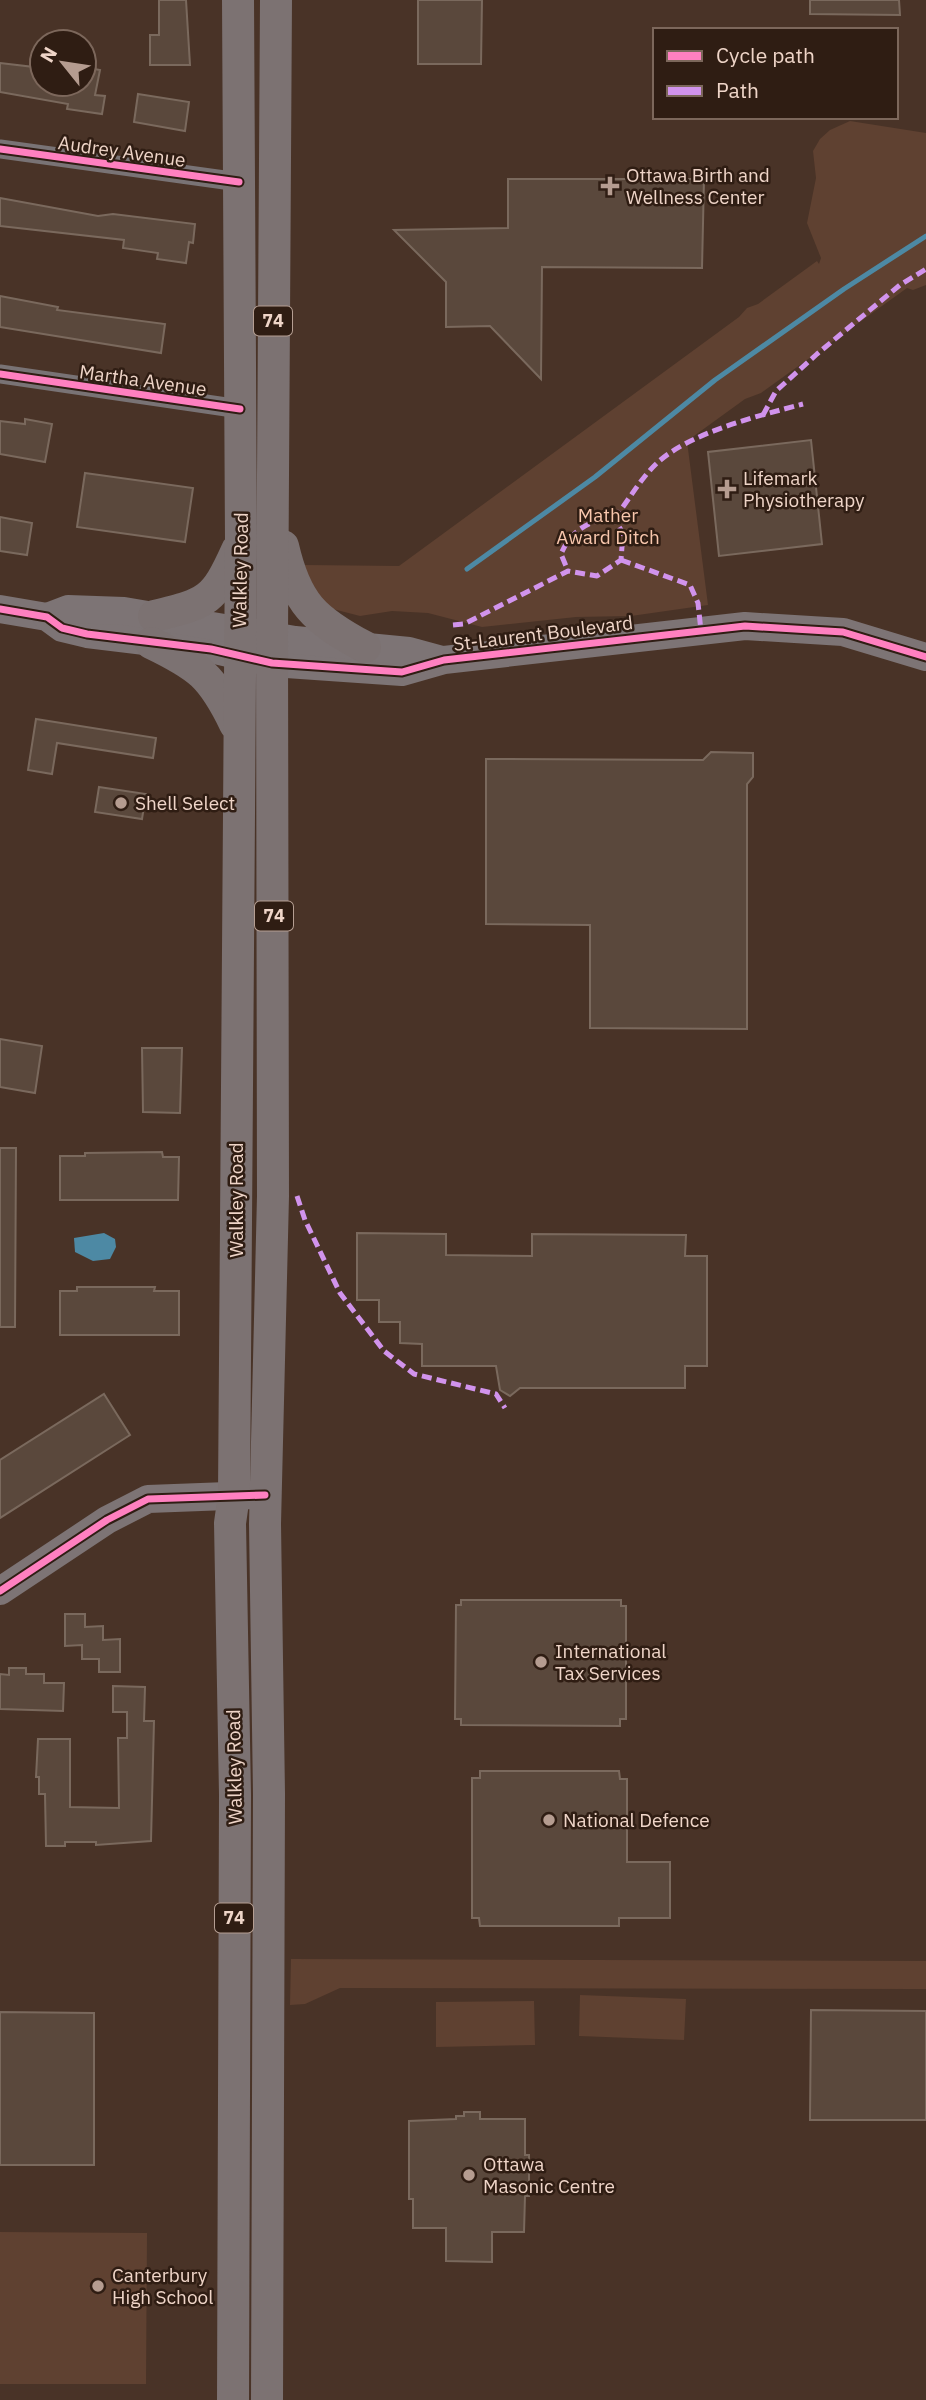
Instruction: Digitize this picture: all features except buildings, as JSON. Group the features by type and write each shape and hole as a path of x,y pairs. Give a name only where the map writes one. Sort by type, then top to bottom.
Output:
{"main road":[{"name":"Walkley Road","path":"233,2400 235,1795 230,1523 234,1495 240,734 238,0"},
{"name":"Walkley Road","path":"267,2400 269,1794 265,1494 273,1210 272,649 276,0"},
{"path":"273,500 290,576 298,595 330,627 365,648"},
{"path":"240,734 219,690 153,630 208,599 225,577 241,542"},
{"path":"237,1004 274,1002"},
{"path":"235,1795 269,1794"},
{"path":"234,1961 268,1957"},
{"path":"233,2343 266,2342"}],"street":[{"name":"Audrey Avenue","path":"0,149 239,182"},
{"name":"Martha Avenue","path":"0,374 240,410"},
{"name":"St-Laurent Boulevard","path":"0,609 47,617 68,609 92,608 153,630 402,672 444,660 746,626 843,632 926,657"},
{"name":"St-Laurent Boulevard","path":"272,649 365,648 409,652 444,660"},
{"path":"0,1591 107,1520 148,1499 265,1494"}],"green space":[{"name":"Mather Award Ditch","path":"850,121 926,133 926,285 913,290 907,288 761,393 745,399 687,441 708,605 631,616 576,617 482,627 428,613 392,611 360,616 329,608 309,587 304,565 399,566 739,317 747,308 758,304 817,261 819,264 821,258 807,223 816,178 813,151 820,139 830,130"},
{"path":"291,1959 926,1961 926,1989 340,1988 305,2004 290,2005"},
{"path":"580,1995 686,1999 684,2040 579,2036"},
{"path":"534,2001 535,2045 436,2047 436,2002"},
{"path":"0,2232 147,2233 146,2384 0,2384"}],"water":[{"path":"104,1233 115,1239 116,1247 110,1259 93,1261 75,1252 74,1238"}],"waterway":[{"path":"467,569 595,477 715,380 844,289 926,236"}],"marked path":[{"path":"763,415 776,391 817,354 900,285 926,269"},
{"path":"614,519 657,463 671,452 726,426 803,404"},
{"path":"453,625 464,624 568,571 597,576 621,560 623,533 614,519 597,521 575,533 561,554 568,571"},
{"path":"621,560 690,585 698,603 701,631"},
{"path":"297,1196 305,1220 340,1293 384,1351 414,1374 496,1394 505,1408"}],"cycle path":[{"path":"0,149 239,182"},
{"path":"0,374 240,409"},
{"path":"0,609 47,617 62,628 87,634 211,649 272,663 402,672 444,660 745,626 843,632 926,657"},
{"path":"0,1591 107,1520 148,1499 265,1495"}],"place":[{"name":"Ottawa Birth and Wellness Center","path":"610,186"},
{"name":"Lifemark Physiotherapy","path":"727,489"},
{"name":"Shell Select","path":"121,803"},
{"name":"International Tax Services","path":"541,1662"},
{"name":"National Defence","path":"549,1820"},
{"name":"Ottawa Masonic Centre","path":"469,2175"},
{"name":"Canterbury High School","path":"98,2286"}]}
